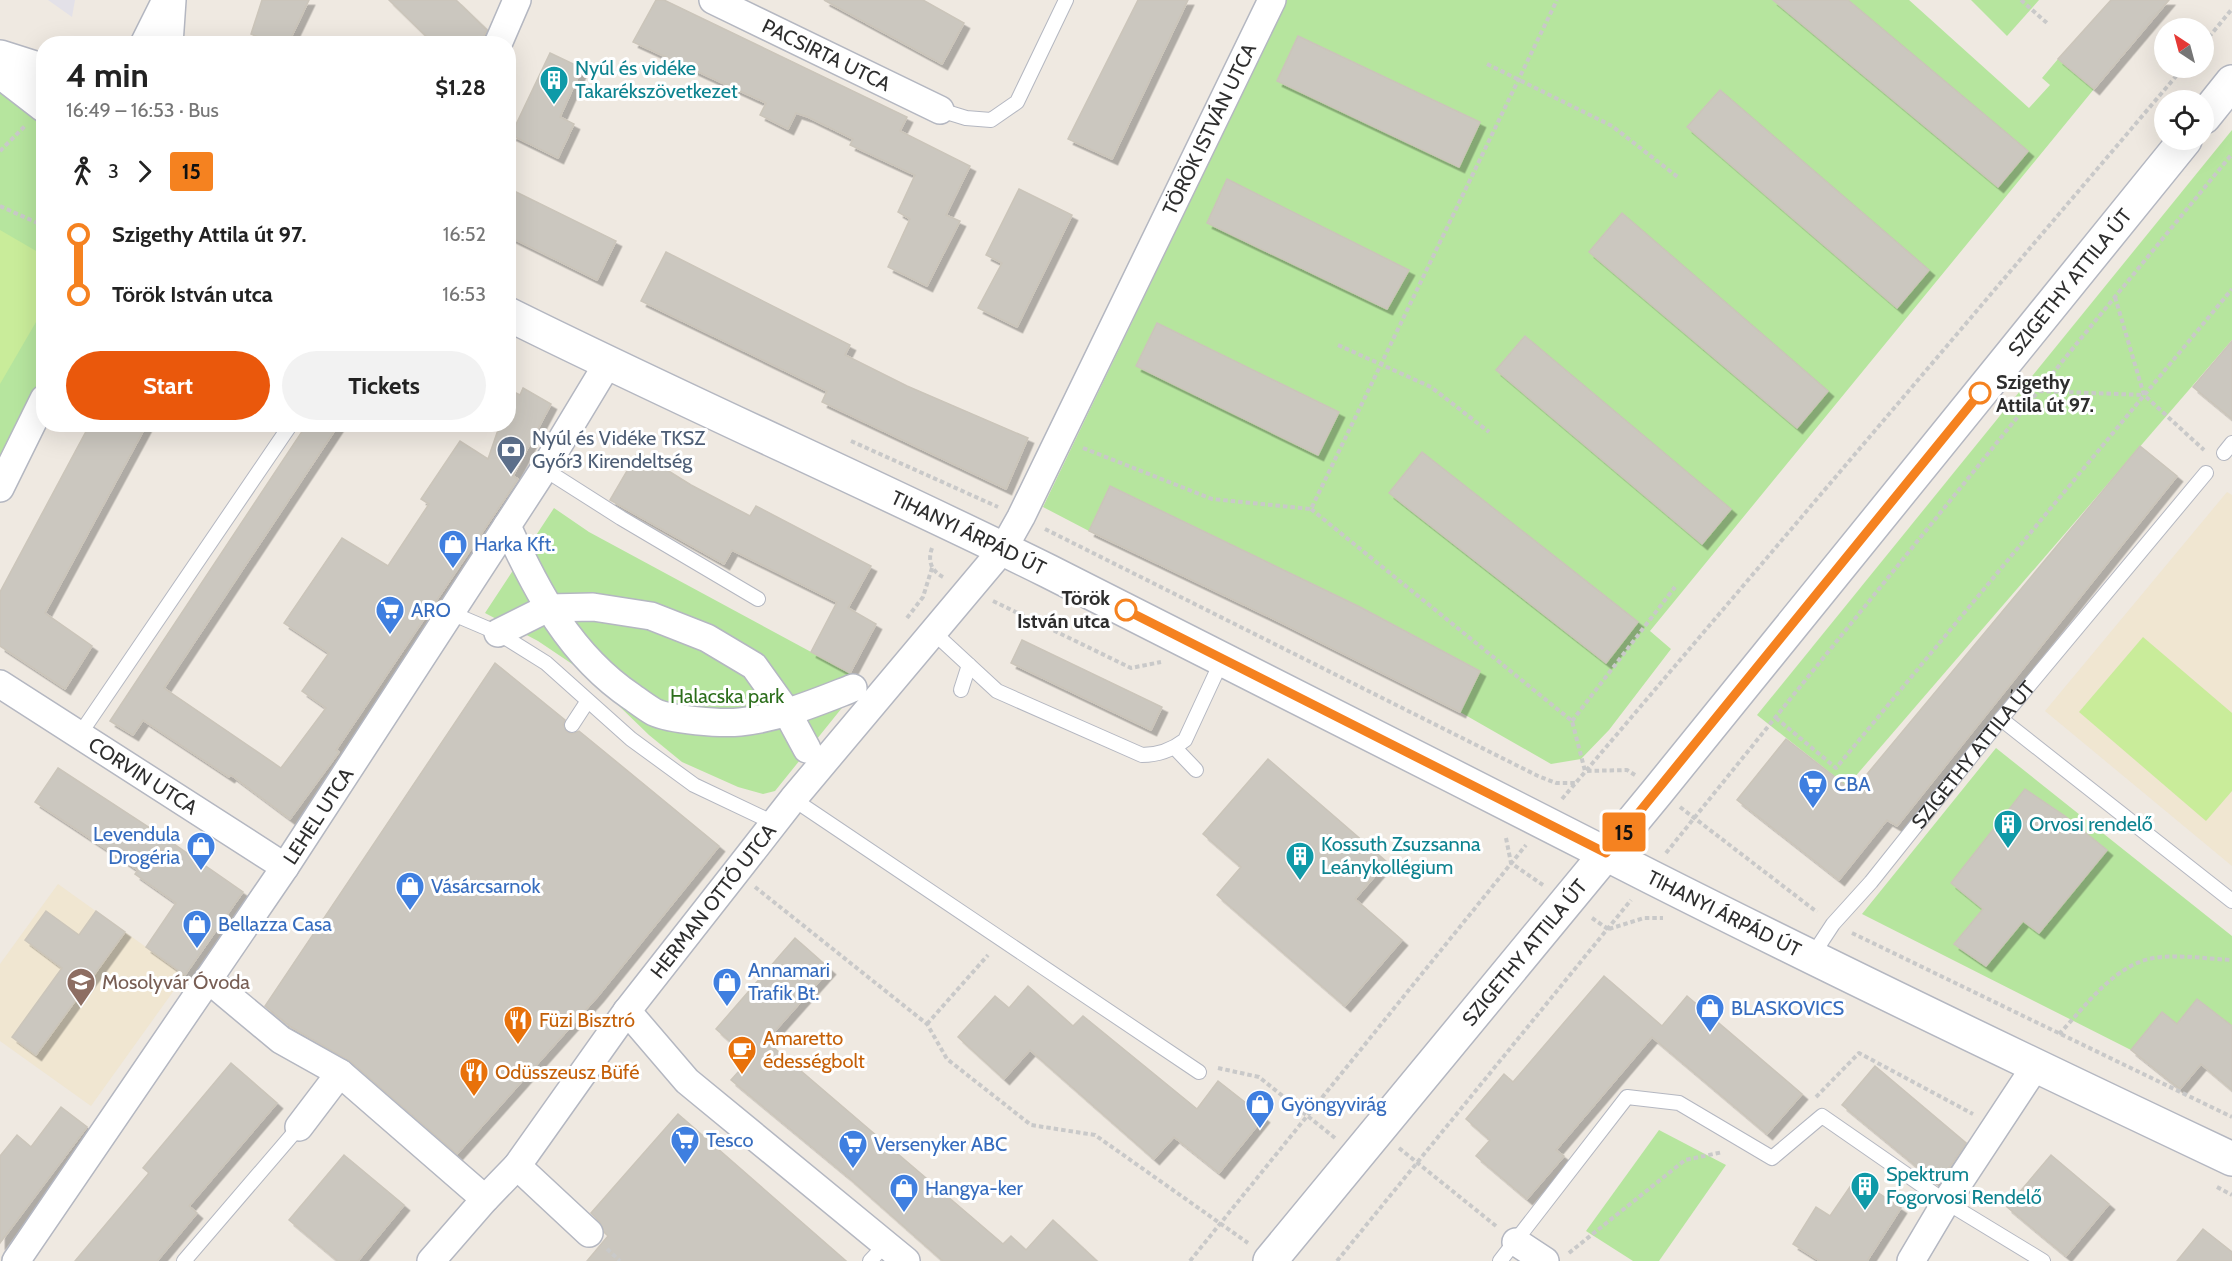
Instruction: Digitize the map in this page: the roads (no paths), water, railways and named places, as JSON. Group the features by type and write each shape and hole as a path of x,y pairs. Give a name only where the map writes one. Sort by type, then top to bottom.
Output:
{"street":[{"path":"148,36 166,0"},
{"path":"170,36 172,0"},
{"path":"501,36 517,0"},
{"name":"PACSIRTA UTCA","path":"713,0 940,110"},
{"name":"TÖRÖK ISTVÁN UTCA","path":"1003,549 1021,517 1272,0"},
{"path":"0,57 36,68"},
{"path":"0,71 36,109"},
{"path":"2214,104 2232,82"},
{"name":"SZIGETHY ATTILA ÚT","path":"1271,1261 1606,853 2177,150"},
{"name":"TIHANYI ÁRPÁD ÚT","path":"516,318 1003,549 1812,956 2035,1066 2232,1159"},
{"name":"LEHEL UTCA","path":"16,1261 285,867 544,469 608,363"},
{"path":"0,488 36,415"},
{"path":"507,526 529,576 559,625 585,658 618,687 656,713 702,722 740,722 801,709 853,687"},
{"name":"HERMAN OTTÓ UTCA","path":"430,1261 517,1166 627,1011 736,872 932,631 1003,549"},
{"path":"498,633 548,608 593,607 651,616 707,638 753,666 788,712 807,749"},
{"name":"CORVIN UTCA","path":"0,684 285,867"},
{"path":"209,980 281,1040 340,1073 485,1199"},
{"path":"627,1011 687,1081 887,1256"},
{"path":"1911,1261 1946,1202 2035,1066"},
{"path":"299,1127 340,1073"},
{"path":"517,1166 589,1233"},
{"path":"1508,1251 1556,1257"}],"lane":[{"path":"940,110 966,118 991,120 1017,102 1066,0"},
{"path":"80,734 286,432"},
{"path":"544,469 621,518 758,599"},
{"name":"SZIGETHY ATTILA ÚT","path":"1812,956 1833,924 1871,882 2001,718 2206,473"},
{"path":"451,613 498,633 546,663 631,740 694,785 774,824"},
{"path":"932,631 997,691 1142,755 1175,748 1185,740 1223,658"},
{"path":"960,690 969,665"},
{"path":"572,725 587,702"},
{"path":"2001,718 2232,901"},
{"path":"1175,748 1196,770"},
{"path":"794,799 1199,1072"},
{"path":"1508,1251 1627,1097 1679,1103 1772,1158 1822,1116 1946,1202 2043,1261"},
{"path":"184,1261 299,1127"}],"place":[{"name":"Nyúl és vidéke Takarékszövetkezet","path":"554,106"},
{"name":"Szigethy Attila út 97.","path":"1980,393"},
{"name":"Nyúl és Vidéke TKSZ Győr3 Kirendeltség","path":"511,476"},
{"name":"Harka Kft.","path":"453,570"},
{"name":"Török István utca","path":"1126,610"},
{"name":"ARO","path":"390,636"},
{"name":"CBA","path":"1813,810"},
{"name":"Orvosi rendelő","path":"2008,850"},
{"name":"Levendula Drogéria","path":"201,872"},
{"name":"Kossuth Zsuzsanna Leánykollégium","path":"1300,882"},
{"name":"Vásárcsarnok","path":"410,912"},
{"name":"Bellazza Casa","path":"197,950"},
{"name":"Mosolyvár Óvoda","path":"81,1008"},
{"name":"Annamari Trafik Bt.","path":"727,1008"},
{"name":"BLASKOVICS","path":"1710,1034"},
{"name":"Füzi Bisztró","path":"518,1046"},
{"name":"Amaretto édességbolt","path":"742,1076"},
{"name":"Odüsszeusz Büfé","path":"474,1098"},
{"name":"Gyöngyvirág","path":"1260,1130"},
{"name":"Tesco","path":"685,1166"},
{"name":"Versenyker ABC","path":"853,1170"},
{"name":"Spektrum Fogorvosi Rendelő","path":"1865,1212"},
{"name":"Hangya-ker","path":"904,1214"}],"park label":[{"name":"Halacska park","path":"727,696"}]}
